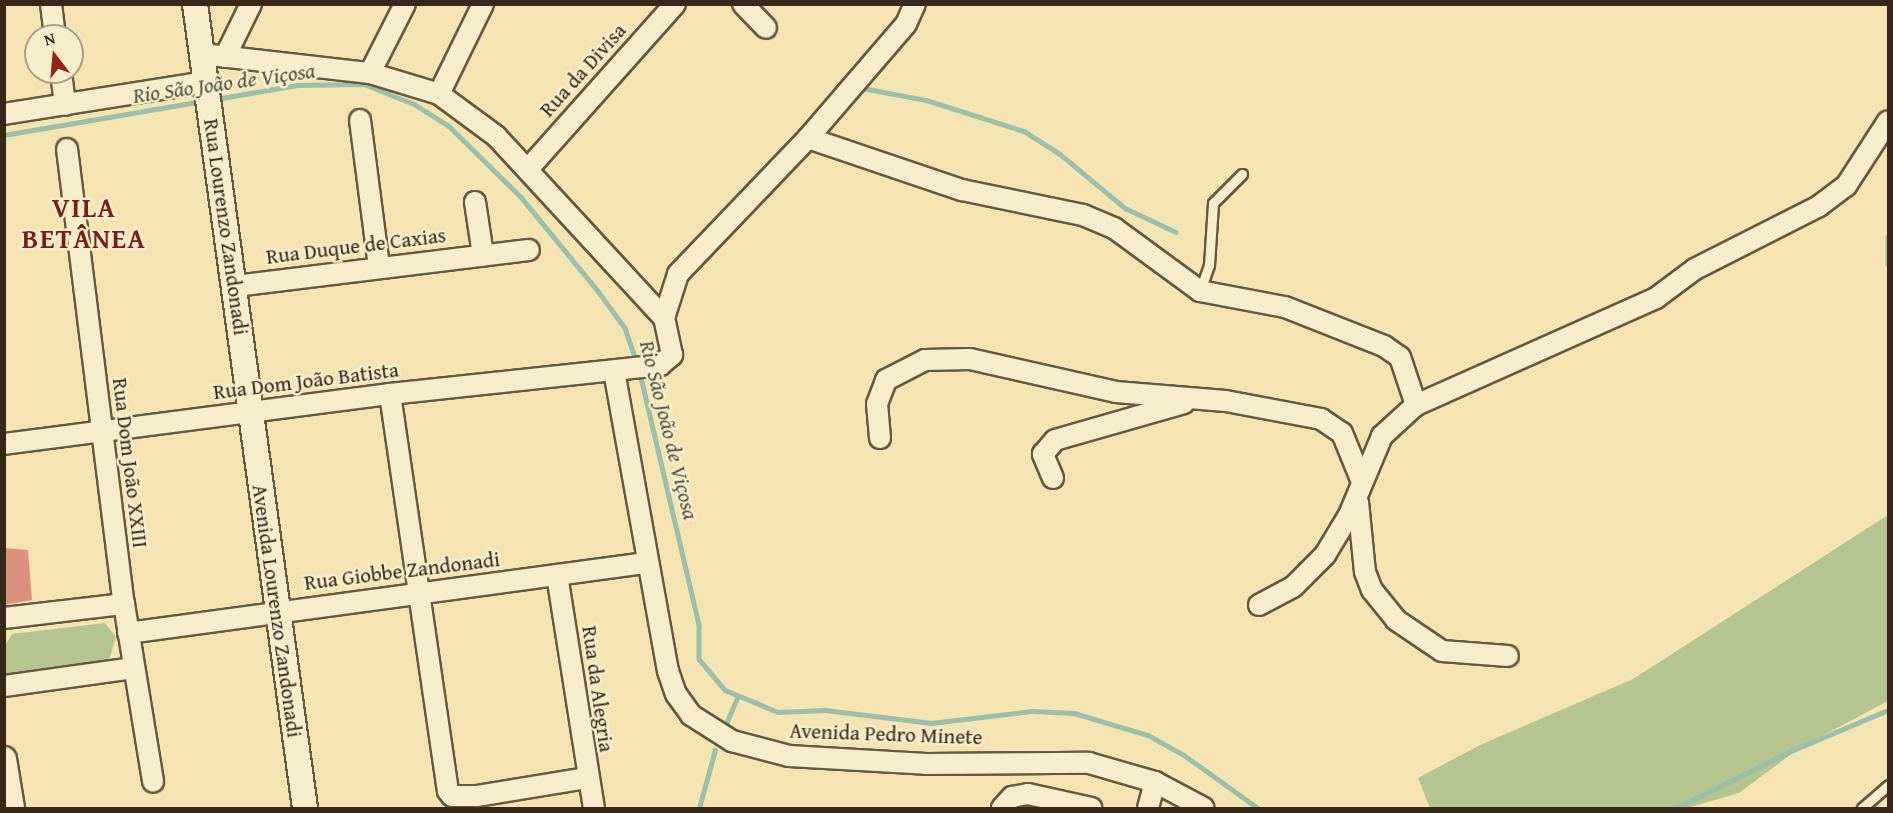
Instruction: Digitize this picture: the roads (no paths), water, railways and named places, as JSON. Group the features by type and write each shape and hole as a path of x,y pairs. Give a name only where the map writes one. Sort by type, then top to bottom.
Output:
{"street":[{"path":"51,4 54,24"},
{"name":"Rua Lourenzo Zandonadi","path":"195,4 214,56 207,88 251,413"},
{"path":"251,4 214,56 370,73 439,94 478,120 528,169 664,318"},
{"path":"370,73 405,4"},
{"path":"439,94 483,4"},
{"name":"Rua da Divisa","path":"528,169 675,4"},
{"path":"743,4 766,28"},
{"path":"664,318 671,288 684,266 808,138 906,24 915,4"},
{"path":"62,84 65,105"},
{"path":"4,114 207,88"},
{"path":"360,120 379,266"},
{"path":"1259,605 1280,596 1310,572 1340,533 1382,436 1416,405 1656,298 1695,269 1819,206 1846,186 1888,121"},
{"path":"808,138 962,190 1047,204 1102,223 1200,291 1285,307 1384,346 1400,357 1416,405"},
{"name":"Rua Dom João XXIII","path":"66,149 124,604 153,782"},
{"path":"475,202 483,255"},
{"name":"Rua Duque de Caxias","path":"235,286 379,266 529,250"},
{"name":"Rua Dom João Batista","path":"4,444 390,394 660,365 670,358 673,348 664,318"},
{"path":"880,438 877,404 886,380 925,360 970,359 1116,392 1201,399 1292,412 1333,425 1348,444 1360,487 1360,551 1383,605 1412,634 1442,651 1508,656"},
{"name":"Avenida Pedro Minete","path":"623,370 646,563 676,694 691,716 732,741 789,756 850,761 1063,761 1155,782 1204,808"},
{"path":"390,394 442,765 448,791 461,797 587,778"},
{"path":"1053,478 1043,454 1055,440 1201,399"},
{"name":"Avenida Lourenzo Zandonadi","path":"251,413 275,611 305,808"},
{"name":"Rua Giobbe Zandonadi","path":"128,633 275,611 646,563"},
{"name":"Rua da Alegria","path":"558,575 587,778 594,808"},
{"path":"4,618 124,604"},
{"path":"4,686 134,668"},
{"path":"4,759 12,808"},
{"path":"1148,808 1155,782"},
{"path":"1002,808 1012,797 1028,794 1091,808"}],"lane":[{"path":"1200,291 1209,265 1213,203 1242,174"},
{"path":"1862,808 1888,785"}],"waterway":[{"name":"Rio São João de Viçosa","path":"216,99 297,85 364,84 414,104 449,126 521,197 598,291 625,328 637,362"},
{"path":"863,88 926,100 1024,131 1060,154 1125,208 1176,232"},
{"name":"Rio São João de Viçosa","path":"4,135 202,101"},
{"path":"1888,237 1888,264"},
{"name":"Rio São João de Viçosa","path":"640,373 699,625 699,659 725,690 778,712 825,710 931,723 1032,711 1074,713 1148,735 1184,755 1258,808"},
{"path":"726,724 737,698"},
{"path":"1676,808 1791,751 1888,710"},
{"path":"699,808 715,750"}],"district":[{"name":"VILA BETÂNEA","path":"84,222"}]}
